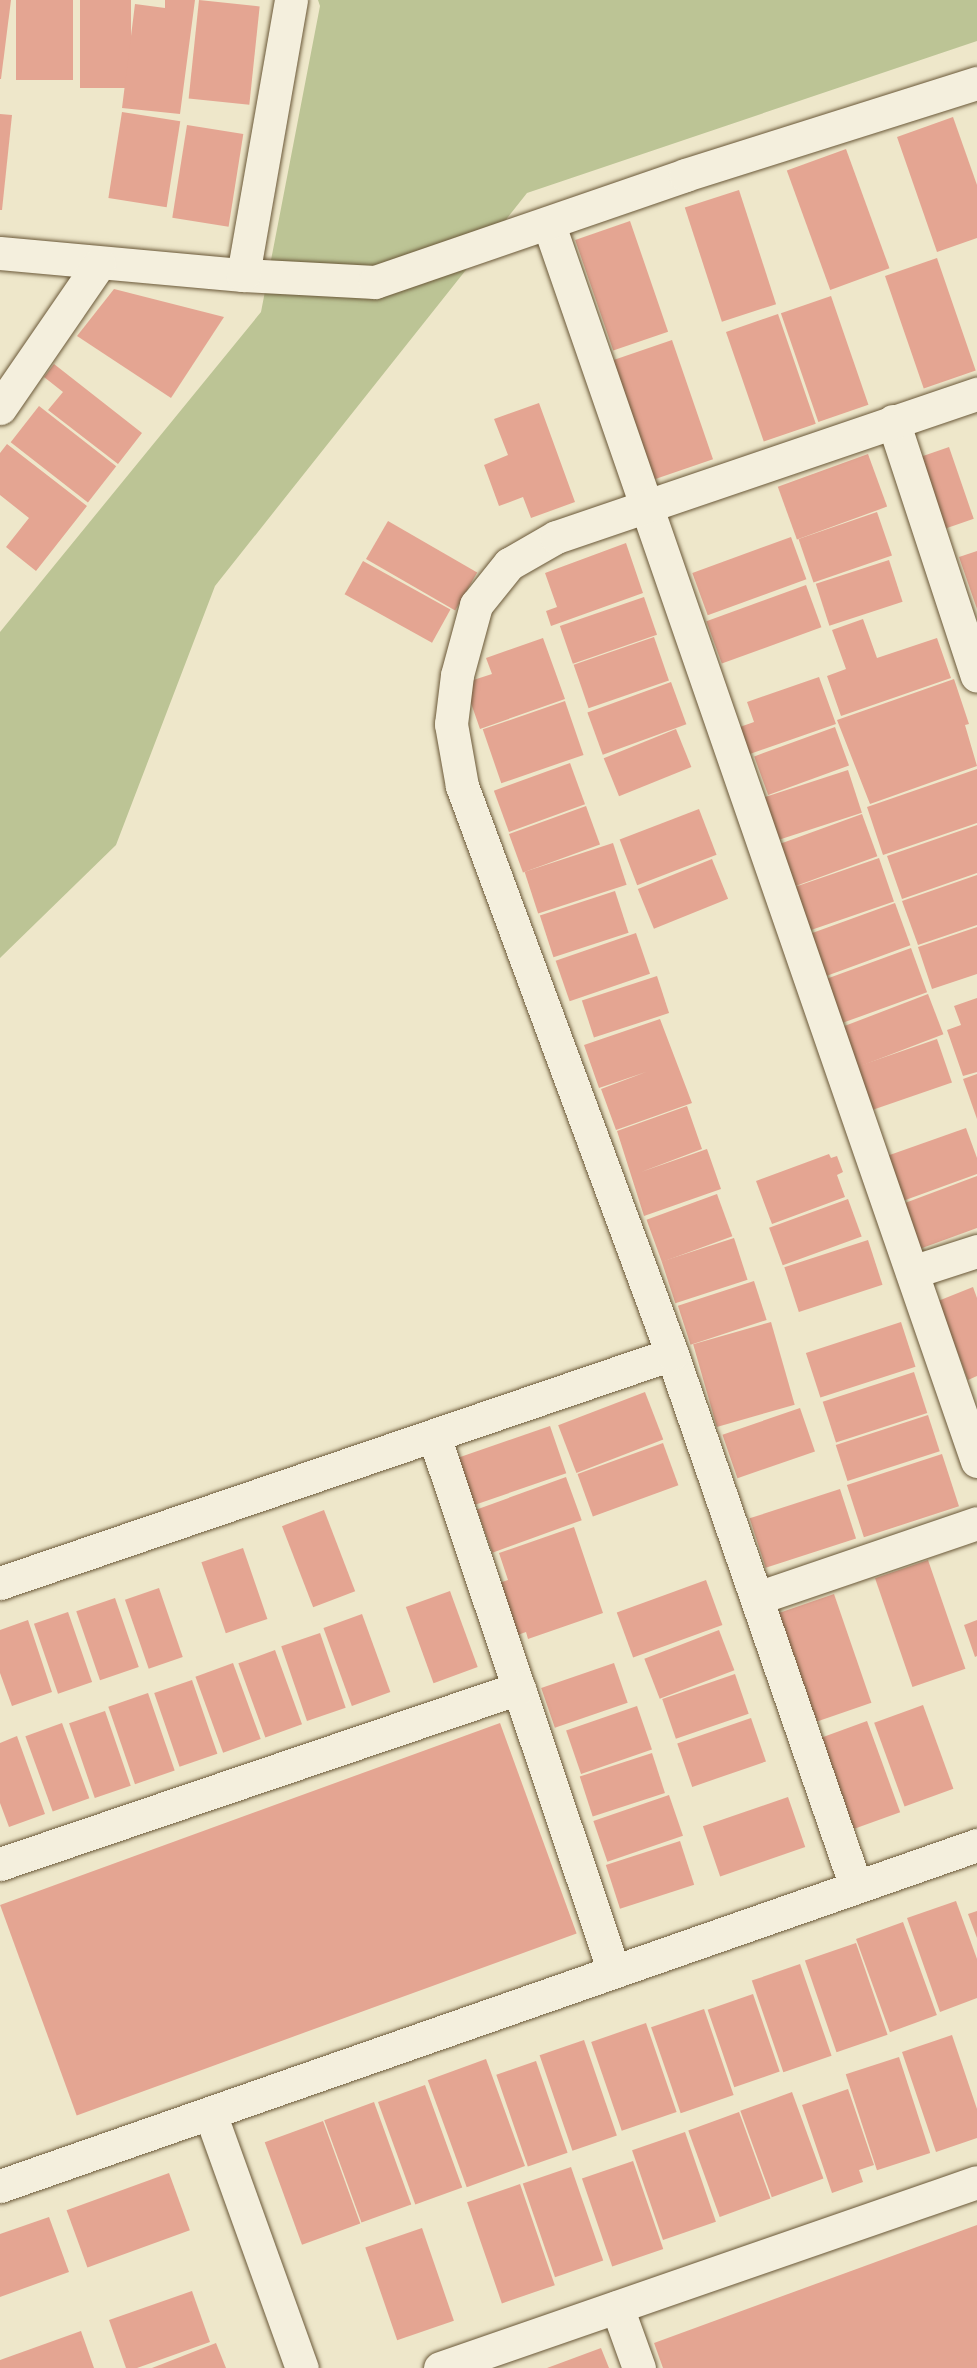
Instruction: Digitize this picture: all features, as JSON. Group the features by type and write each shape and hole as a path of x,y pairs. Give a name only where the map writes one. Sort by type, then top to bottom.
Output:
{"street":[{"path":"258,276 291,0"},
{"path":"0,253 99,264 375,282 549,225 685,176 977,83"},
{"path":"549,225 977,1461"},
{"path":"0,408 99,264"},
{"path":"856,1887 672,1354 462,786 452,724 456,675 476,605 509,564 556,537 977,394"},
{"path":"893,421 975,667"},
{"path":"912,1272 977,1251"},
{"path":"0,1583 672,1354"},
{"path":"434,1436 614,1972"},
{"path":"758,1598 977,1523"},
{"path":"0,1864 519,1688"},
{"path":"0,2186 977,1845"},
{"path":"210,2113 302,2368"},
{"path":"440,2368 977,2182"},
{"path":"617,2307 639,2368"}],"green space":[{"path":"318,0 977,0 977,41 527,193 215,586 116,845 0,958 0,632 261,312 320,6"}],"building":[{"path":"0,0 11,0 1,79 0,79"},
{"path":"16,0 73,0 73,80 16,80"},
{"path":"80,0 131,0 131,88 80,88"},
{"path":"165,0 195,0 180,114 122,108 135,4 165,8"},
{"path":"199,0 260,6 249,105 189,98"},
{"path":"122,112 180,121 167,207 108,198"},
{"path":"0,114 12,115 2,210 0,210"},
{"path":"953,117 977,185 977,238 937,252 897,137"},
{"path":"187,125 243,134 229,227 172,218"},
{"path":"846,149 889,268 830,290 787,171"},
{"path":"739,190 776,304 722,322 685,208"},
{"path":"630,221 668,332 613,351 575,240"},
{"path":"937,258 976,371 924,388 885,276"},
{"path":"114,289 224,317 171,398 77,336"},
{"path":"831,296 868,405 818,422 781,313"},
{"path":"778,314 816,424 764,442 726,332"},
{"path":"672,340 713,459 646,482 605,363"},
{"path":"54,364 142,433 118,464 48,410 63,392 44,377"},
{"path":"539,403 575,502 531,518 523,497 499,506 484,465 508,455 494,419"},
{"path":"39,406 116,466 88,503 11,442"},
{"path":"7,444 87,506 36,571 6,547 29,518 0,495 0,453"},
{"path":"949,447 974,519 943,529 919,457"},
{"path":"868,454 887,507 797,539 778,487"},
{"path":"877,512 892,555 813,583 799,539"},
{"path":"388,521 477,572 455,611 366,559"},
{"path":"791,537 806,579 708,615 692,573"},
{"path":"626,543 643,593 551,626 546,611 557,607 545,573"},
{"path":"977,551 977,609 959,557"},
{"path":"889,560 903,602 829,626 816,584"},
{"path":"363,561 450,609 432,643 345,594"},
{"path":"806,585 821,627 722,664 706,621"},
{"path":"644,597 657,635 573,664 560,626"},
{"path":"863,619 877,658 937,638 951,678 841,716 827,676 846,669 832,630"},
{"path":"654,637 669,680 589,708 574,665"},
{"path":"543,638 565,699 480,729 464,683 492,674 486,658"},
{"path":"819,677 836,724 747,755 737,728 754,722 747,702"},
{"path":"954,679 969,724 965,725 977,766 870,804 837,720"},
{"path":"671,682 686,724 603,755 587,712"},
{"path":"565,701 584,755 501,783 483,729"},
{"path":"835,727 849,766 768,795 754,756"},
{"path":"676,729 691,767 619,796 604,758"},
{"path":"570,763 585,804 509,832 494,791"},
{"path":"977,769 977,823 883,855 867,807"},
{"path":"848,770 862,813 774,841 761,798"},
{"path":"586,806 600,845 523,873 509,834"},
{"path":"699,809 717,855 637,885 620,839"},
{"path":"862,814 877,856 796,886 780,844"},
{"path":"977,825 977,873 902,899 887,856"},
{"path":"613,843 627,885 538,914 525,872"},
{"path":"879,858 894,901 809,931 794,887"},
{"path":"712,859 728,899 654,929 638,889"},
{"path":"977,875 977,925 918,945 902,901"},
{"path":"615,891 629,933 553,957 540,915"},
{"path":"895,903 910,945 825,976 809,934"},
{"path":"977,927 977,974 932,989 918,947"},
{"path":"636,933 650,974 570,1001 556,961"},
{"path":"911,948 927,992 839,1024 823,980"},
{"path":"657,976 669,1013 594,1038 582,1000"},
{"path":"928,994 943,1034 855,1068 839,1028"},
{"path":"977,998 977,1072 963,1076 947,1030 961,1025 954,1006"},
{"path":"660,1019 692,1103 616,1130 601,1089 646,1072 599,1088 584,1045"},
{"path":"937,1039 952,1082 865,1112 850,1069"},
{"path":"977,1074 977,1119 963,1079"},
{"path":"687,1106 702,1149 641,1172 707,1149 721,1189 644,1216 617,1131"},
{"path":"966,1128 977,1158 977,1174 900,1202 884,1157"},
{"path":"829,1154 831,1158 837,1156 843,1172 837,1175 845,1197 772,1224 756,1181"},
{"path":"977,1176 977,1228 914,1251 897,1206"},
{"path":"717,1194 732,1236 662,1262 647,1220"},
{"path":"848,1199 862,1237 783,1265 769,1228"},
{"path":"734,1238 748,1280 675,1303 662,1261"},
{"path":"868,1240 883,1285 799,1312 784,1267"},
{"path":"754,1281 767,1320 691,1345 678,1306"},
{"path":"973,1287 977,1298 977,1376 968,1380 938,1301"},
{"path":"771,1322 795,1405 717,1427 693,1344"},
{"path":"901,1322 916,1367 820,1398 806,1353"},
{"path":"914,1372 927,1413 836,1443 823,1402"},
{"path":"645,1392 663,1440 576,1473 558,1425"},
{"path":"800,1408 815,1451 737,1478 722,1435"},
{"path":"928,1415 940,1451 847,1481 836,1445"},
{"path":"550,1426 566,1473 474,1505 457,1458"},
{"path":"663,1443 678,1485 593,1516 577,1474"},
{"path":"942,1454 959,1506 864,1537 847,1485"},
{"path":"566,1477 582,1520 492,1553 477,1509"},
{"path":"840,1489 856,1538 766,1568 750,1518"},
{"path":"324,1510 355,1591 313,1607 282,1526"},
{"path":"574,1527 603,1613 528,1639 526,1632 512,1637 493,1585 508,1580 499,1553"},
{"path":"243,1548 267,1619 226,1633 201,1562"},
{"path":"928,1560 965,1669 912,1687 875,1578"},
{"path":"706,1580 722,1625 633,1658 617,1612"},
{"path":"159,1588 183,1657 149,1669 125,1600"},
{"path":"450,1591 478,1667 434,1683 406,1607"},
{"path":"834,1594 871,1703 816,1722 778,1613"},
{"path":"115,1598 139,1667 100,1680 76,1611"},
{"path":"68,1612 92,1682 58,1694 34,1624"},
{"path":"362,1614 390,1692 352,1706 323,1628"},
{"path":"28,1620 52,1692 12,1706 0,1673 0,1630"},
{"path":"977,1620 977,1656 975,1657 964,1625"},
{"path":"719,1630 734,1670 660,1699 644,1659"},
{"path":"320,1633 346,1708 307,1721 281,1646"},
{"path":"275,1650 302,1724 265,1738 238,1663"},
{"path":"233,1663 261,1739 223,1753 195,1677"},
{"path":"614,1663 628,1703 555,1728 541,1688"},
{"path":"735,1674 749,1714 676,1739 662,1699"},
{"path":"192,1680 217,1754 180,1767 154,1693"},
{"path":"148,1693 175,1771 135,1784 108,1707"},
{"path":"923,1705 953,1789 905,1806 874,1723"},
{"path":"637,1706 652,1749 581,1774 566,1730"},
{"path":"105,1711 131,1786 95,1798 69,1723"},
{"path":"751,1718 766,1761 692,1787 677,1743"},
{"path":"867,1721 900,1812 852,1830 819,1738"},
{"path":"62,1723 89,1798 53,1812 25,1736"},
{"path":"500,1723 577,1933 77,2115 0,1905"},
{"path":"17,1736 45,1814 9,1827 0,1803 0,1743"},
{"path":"652,1753 665,1793 593,1816 580,1776"},
{"path":"669,1795 683,1836 607,1862 593,1821"},
{"path":"788,1797 805,1847 720,1876 703,1826"},
{"path":"680,1841 694,1885 620,1909 606,1865"},
{"path":"956,1901 977,1959 977,1998 940,2012 907,1918"},
{"path":"977,1911 977,1938 968,1914"},
{"path":"903,1922 937,2015 890,2032 856,1939"},
{"path":"856,1943 888,2035 837,2052 805,1961"},
{"path":"800,1964 832,2056 783,2072 752,1981"},
{"path":"753,1994 780,2072 734,2087 708,2010"},
{"path":"704,2009 734,2095 681,2113 651,2027"},
{"path":"646,2023 677,2112 622,2131 591,2042"},
{"path":"952,2035 977,2109 977,2138 936,2152 902,2052"},
{"path":"584,2040 617,2135 572,2151 540,2055"},
{"path":"899,2057 930,2153 877,2170 846,2074"},
{"path":"486,2059 525,2166 467,2187 428,2080"},
{"path":"536,2061 568,2153 528,2166 496,2075"},
{"path":"425,2085 462,2187 415,2205 378,2102"},
{"path":"848,2089 874,2165 859,2170 863,2182 832,2193 802,2105"},
{"path":"792,2092 823,2178 772,2197 740,2111"},
{"path":"374,2102 411,2204 361,2223 324,2120"},
{"path":"739,2112 770,2198 720,2217 688,2130"},
{"path":"323,2121 360,2223 302,2245 265,2142"},
{"path":"685,2132 716,2222 663,2240 632,2150"},
{"path":"633,2161 663,2249 612,2267 582,2179"},
{"path":"571,2167 603,2261 555,2277 523,2184"},
{"path":"169,2173 190,2230 87,2268 67,2210"},
{"path":"520,2184 555,2285 502,2303 467,2202"},
{"path":"49,2217 69,2272 0,2297 0,2234"},
{"path":"977,2225 977,2368 663,2368 654,2343"},
{"path":"422,2228 454,2321 397,2340 365,2248"},
{"path":"192,2291 210,2342 137,2368 126,2368 109,2320"},
{"path":"81,2331 94,2368 0,2368 0,2360"},
{"path":"216,2343 226,2368 152,2368"},
{"path":"601,2348 609,2368 547,2368"}]}
